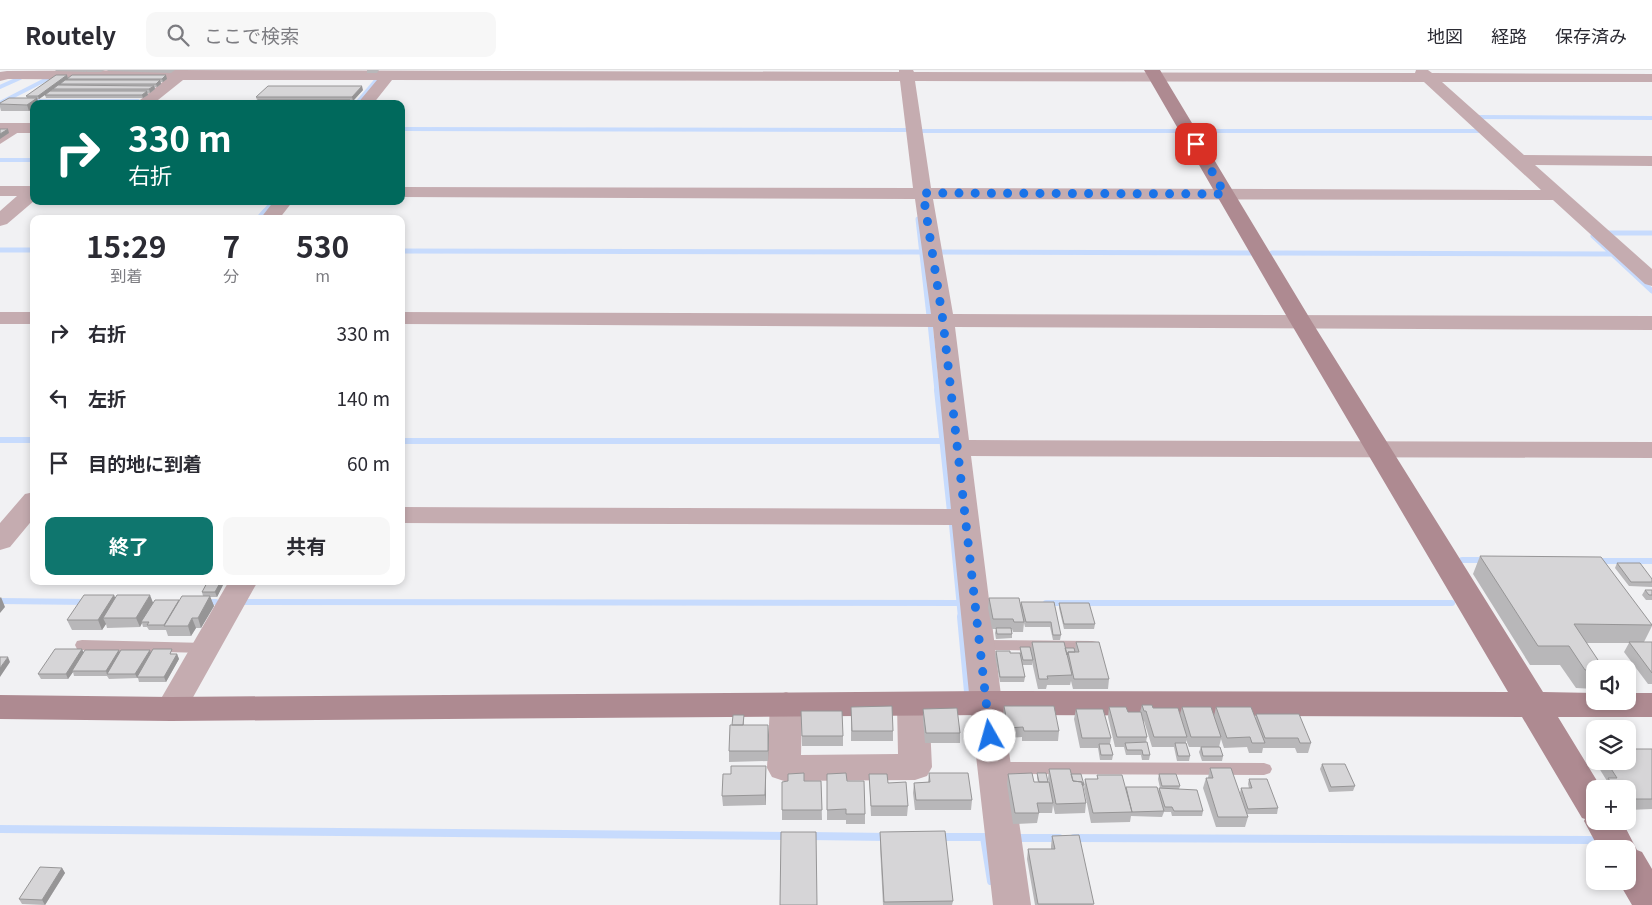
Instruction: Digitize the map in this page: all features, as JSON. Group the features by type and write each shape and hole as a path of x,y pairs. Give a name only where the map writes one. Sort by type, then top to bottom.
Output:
{"street":[{"path":"148,100 183,73"},
{"path":"8,78 183,73 1424,74 1652,78"},
{"path":"368,100 390,73"},
{"path":"907,74 943,321 986,703 1012,905"},
{"path":"1154,74 1301,322 1586,793"},
{"path":"1424,74 1652,280"},
{"path":"0,128 27,128"},
{"path":"1521,160 1652,161"},
{"path":"0,191 30,192"},
{"path":"405,192 1556,195"},
{"path":"0,220 30,195"},
{"path":"272,215 281,205"},
{"path":"0,318 30,318"},
{"path":"405,318 1652,323"},
{"path":"958,448 1652,450"},
{"path":"0,540 22,511"},
{"path":"405,515 966,516"},
{"path":"171,709 242,585"},
{"path":"0,707 171,709 986,703 1532,703 1652,705"},
{"path":"786,704 784,768 915,767 913,704"},
{"path":"1636,877 1652,904"}],"lane":[{"path":"0,142 27,128"},
{"path":"82,645 206,648"},
{"path":"980,645 1095,646"},
{"path":"994,768 1264,769"}],"building":[{"path":"56,75 67,75 38,96 26,96"},
{"path":"72,75 166,75 162,79 67,79"},
{"path":"65,80 160,80 156,84 60,84"},
{"path":"58,85 154,86 149,89 53,89"},
{"path":"268,86 362,86 352,97 256,97"},
{"path":"50,91 147,91 142,95 45,95"},
{"path":"9,98 37,98 30,100 27,105 0,103"},
{"path":"0,129 8,129 0,134"},
{"path":"1480,556 1601,557 1652,625 1574,624 1598,660 1586,660 1586,670 1569,646 1538,646"},
{"path":"1617,563 1640,563 1652,579 1652,582 1631,582"},
{"path":"206,585 219,585 215,592 202,592"},
{"path":"1645,590 1652,590 1652,595 1649,595"},
{"path":"84,595 114,595 98,620 67,620"},
{"path":"117,595 150,595 136,618 103,618"},
{"path":"182,596 210,596 198,618 192,618 188,626 164,626"},
{"path":"989,598 1019,598 1024,622 1014,622 1013,619 993,619"},
{"path":"155,600 179,600 164,625 147,625 149,622 141,622"},
{"path":"1021,602 1054,602 1061,635 1053,635 1051,622 1026,622"},
{"path":"1059,603 1089,603 1095,624 1064,624"},
{"path":"996,628 1011,628 1012,634 997,634"},
{"path":"1032,642 1064,642 1072,675 1047,676 1048,679 1039,679"},
{"path":"1076,642 1099,642 1109,679 1074,679 1068,652 1079,652"},
{"path":"1629,642 1652,642 1652,673"},
{"path":"1020,647 1030,647 1033,660 1023,660"},
{"path":"1065,648 1074,648 1075,652 1068,652 1067,655"},
{"path":"55,649 82,649 66,674 38,674"},
{"path":"153,649 172,649 170,654 177,654 164,677 137,677"},
{"path":"85,650 119,650 106,671 72,671"},
{"path":"121,650 150,650 135,674 107,674"},
{"path":"996,651 1020,653 1025,677 1000,677"},
{"path":"0,657 8,657 0,668"},
{"path":"1142,705 1152,705 1153,708 1178,708 1187,737 1154,737 1146,711 1144,711"},
{"path":"892,706 893,731 852,731 851,707"},
{"path":"1004,706 1054,706 1059,731 1024,731 1023,727 1008,728"},
{"path":"1109,707 1126,707 1128,712 1141,712 1147,737 1117,737"},
{"path":"1182,707 1211,707 1221,737 1191,737"},
{"path":"1216,707 1251,707 1265,743 1252,743 1250,737 1227,738"},
{"path":"957,708 960,733 926,733 923,709"},
{"path":"1076,709 1103,709 1111,738 1082,738"},
{"path":"801,711 842,711 843,736 802,736"},
{"path":"1256,714 1299,714 1311,743 1300,743 1298,738 1265,738"},
{"path":"733,715 744,715 743,725 732,725"},
{"path":"730,725 768,725 768,751 729,751"},
{"path":"1147,742 1150,755 1143,755 1142,750 1127,750 1125,743"},
{"path":"1175,743 1186,743 1190,756 1178,756"},
{"path":"1099,744 1110,744 1113,755 1101,755"},
{"path":"1201,747 1220,747 1223,756 1203,756"},
{"path":"1636,749 1652,749 1652,799 1636,799 1636,780 1609,780 1608,778 1617,778 1612,770 1636,770"},
{"path":"1322,764 1345,764 1355,786 1331,787"},
{"path":"731,766 766,766 765,795 722,796 723,774 731,774"},
{"path":"1210,768 1231,768 1248,817 1218,817 1206,778 1213,778"},
{"path":"1049,769 1070,769 1073,781 1082,782 1086,803 1056,804"},
{"path":"804,773 804,781 821,781 822,810 782,810 782,782 788,781 788,774"},
{"path":"846,773 847,781 864,781 865,814 846,814 846,809 827,810 827,774"},
{"path":"929,773 968,773 972,800 916,800 914,783 930,782"},
{"path":"1032,773 1034,782 1049,782 1053,803 1037,803 1039,813 1015,813 1008,774"},
{"path":"1037,773 1046,773 1048,782 1039,782"},
{"path":"869,774 887,774 888,783 906,782 908,806 871,806"},
{"path":"1071,774 1081,774 1084,785 1082,785 1082,782 1073,781"},
{"path":"1159,774 1176,774 1180,786 1162,786"},
{"path":"1097,775 1122,775 1132,812 1093,813 1085,779 1098,779"},
{"path":"1249,779 1267,779 1278,808 1248,809 1241,788 1252,788"},
{"path":"1126,787 1157,787 1164,811 1132,812"},
{"path":"1159,788 1197,790 1203,811 1174,811 1172,807 1165,807"},
{"path":"945,831 953,901 884,902 880,832"},
{"path":"781,832 816,832 817,905 780,905"},
{"path":"1079,835 1094,904 1038,904 1028,849 1055,849 1052,836"},
{"path":"40,867 62,868 42,900 19,899"}],"waterway":[{"path":"0,87 20,78"},
{"path":"359,100 378,78"},
{"path":"0,103 47,79"},
{"path":"1478,117 1652,118"},
{"path":"405,129 906,130"},
{"path":"919,131 1179,131"},
{"path":"1196,131 1479,131"},
{"path":"0,160 30,160"},
{"path":"264,212 270,205"},
{"path":"262,215 265,211"},
{"path":"918,219 922,252"},
{"path":"1604,233 1652,233"},
{"path":"1593,236 1652,291"},
{"path":"0,250 30,250"},
{"path":"405,251 922,252"},
{"path":"922,252 926,252"},
{"path":"922,252 929,316"},
{"path":"937,252 1252,253"},
{"path":"1272,253 1611,254"},
{"path":"930,323 937,391"},
{"path":"937,390 942,441"},
{"path":"0,440 30,440"},
{"path":"405,441 942,441"},
{"path":"942,441 947,441"},
{"path":"942,441 950,512"},
{"path":"952,525 960,603"},
{"path":"1462,560 1486,560"},
{"path":"1596,561 1652,561"},
{"path":"0,601 89,602"},
{"path":"204,602 216,602"},
{"path":"244,602 960,603"},
{"path":"960,603 965,603"},
{"path":"960,603 961,618"},
{"path":"1046,603 1452,603"},
{"path":"961,617 968,692"},
{"path":"0,829 789,836"},
{"path":"809,836 889,837"},
{"path":"939,837 984,837 991,881"},
{"path":"1017,838 1059,838"},
{"path":"1074,838 1590,840"}],"route":[{"path":"990,736 943,321 923,193 1225,194 1196,144"}]}
